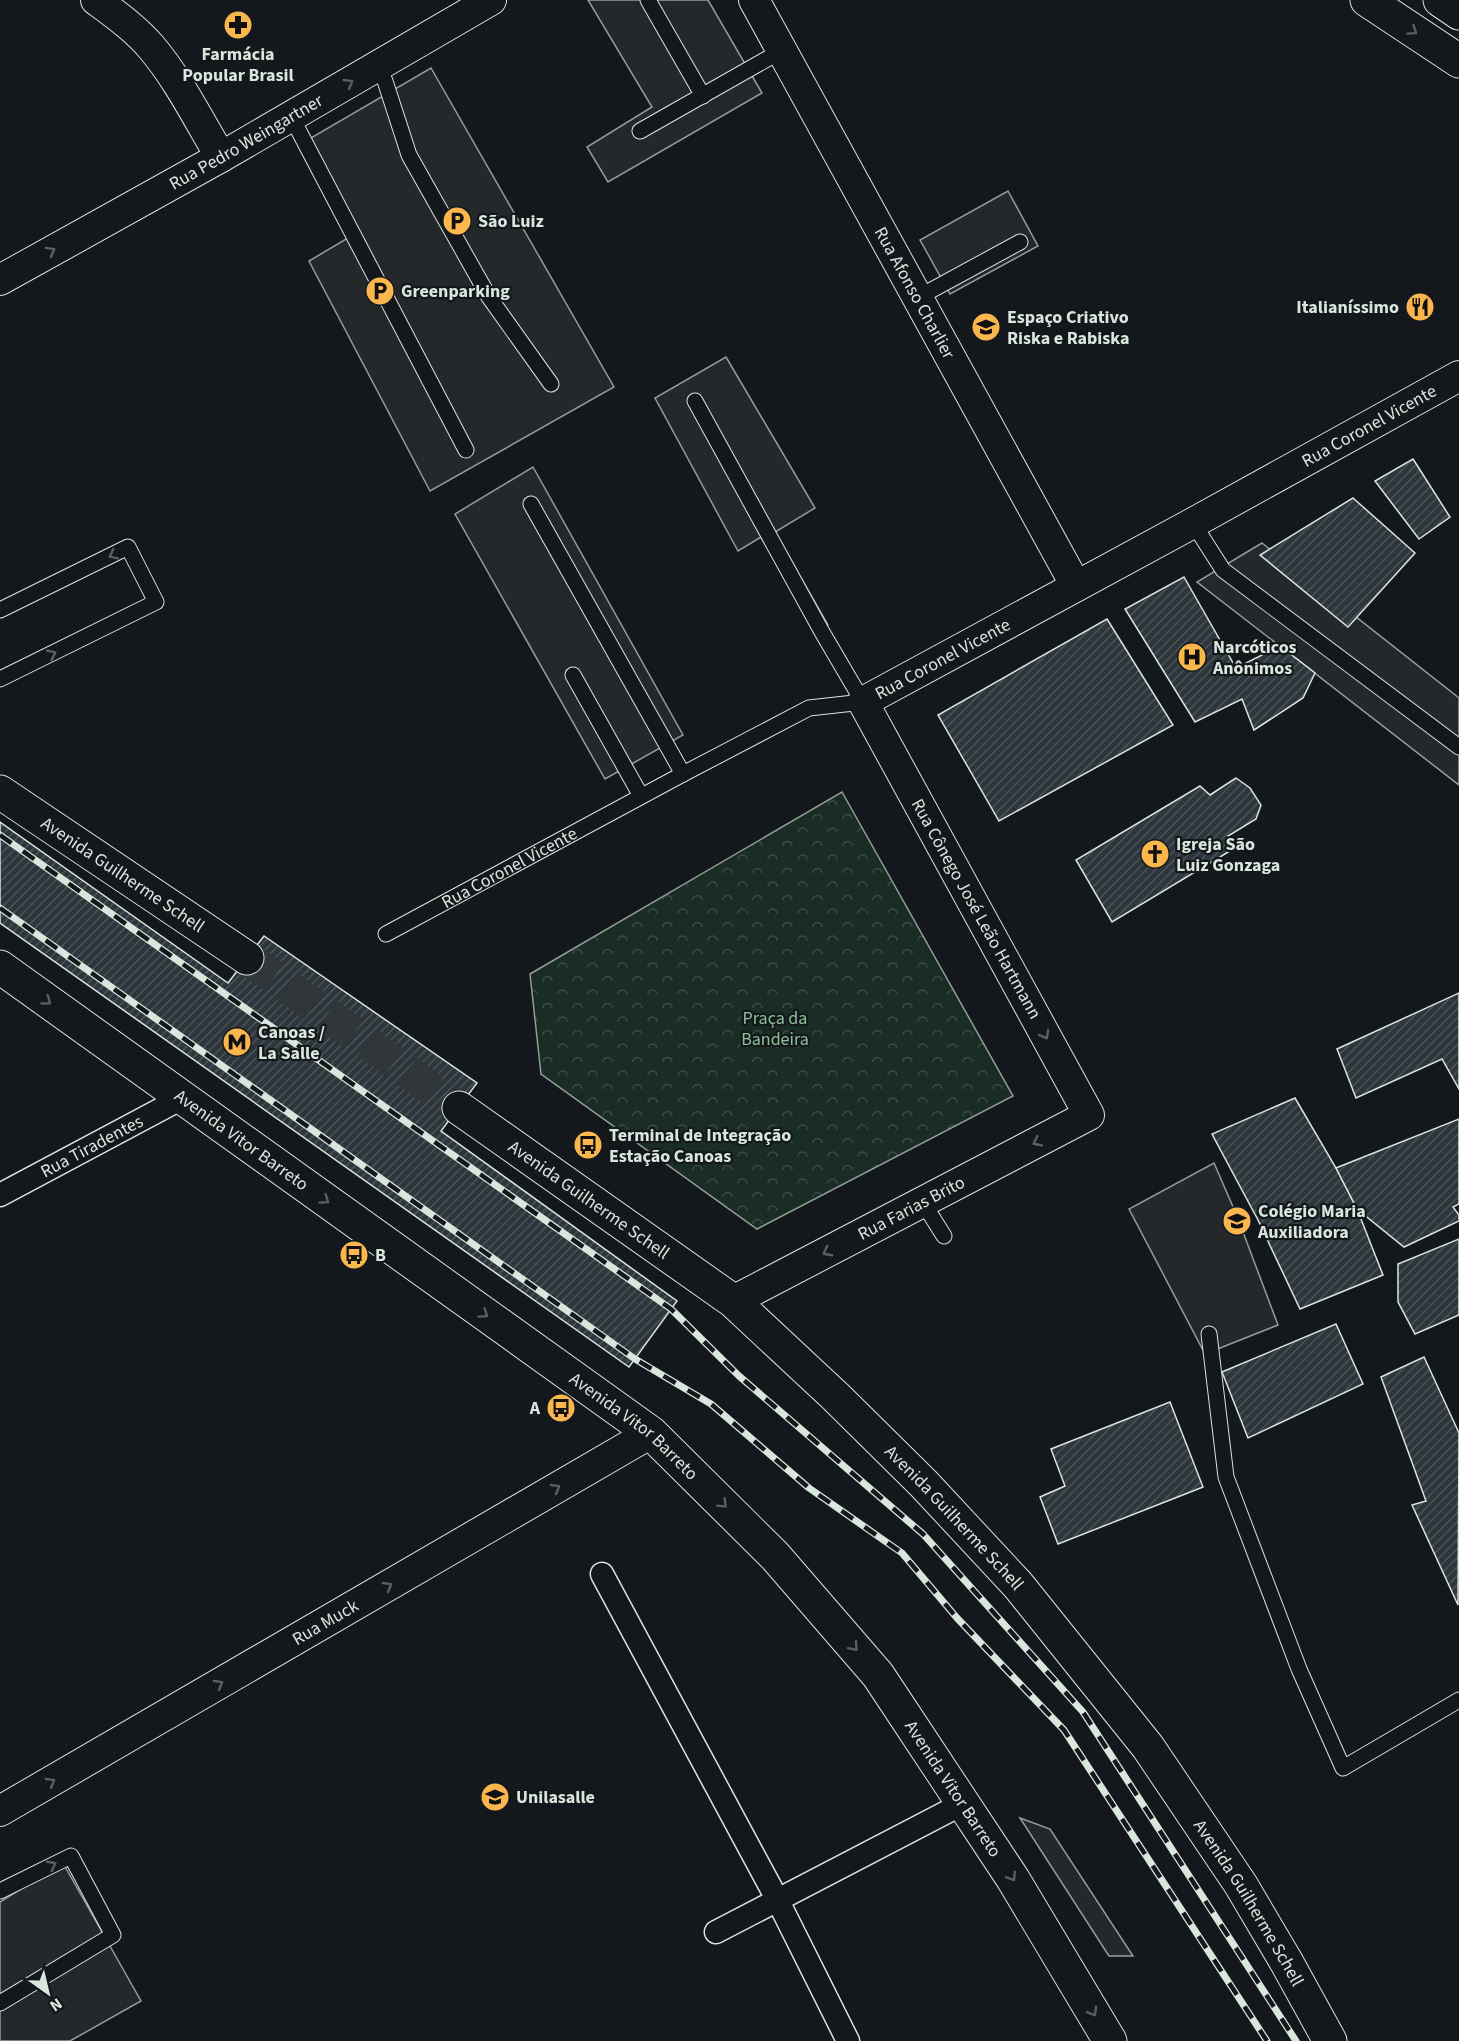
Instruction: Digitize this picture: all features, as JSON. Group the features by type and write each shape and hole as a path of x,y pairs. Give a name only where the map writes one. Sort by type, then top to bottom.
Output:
{"main road":[{"path":"1366,0 1459,61"},
{"path":"1440,0 1459,13"},
{"name":"Avenida Guilherme Schell","path":"0,792 247,958"},
{"name":"Avenida Vitor Barreto","path":"0,967 651,1433 776,1556 870,1666 964,1803 1019,1889 1110,2041"},
{"name":"Avenida Guilherme Schell","path":"459,1108 733,1301 924,1484 1026,1594 1148,1747 1240,1885 1330,2041"}],"street":[{"path":"96,0 121,18 151,48 174,80 221,157"},
{"name":"Rua Pedro Weingartner","path":"0,280 221,157 491,0"},
{"name":"Rua Afonso Charlier","path":"754,0 1076,586"},
{"name":"Rua Coronel Vicente","path":"863,702 1459,376"},
{"name":"Rua Cônego José Leão Hartmann","path":"863,702 1089,1115"},
{"name":"Rua Tiradentes","path":"0,1195 182,1098"},
{"name":"Rua Farias Brito","path":"733,1301 1089,1115"},
{"name":"Rua Muck","path":"0,1811 651,1433"},
{"path":"602,1574 777,1899 848,2041"},
{"path":"716,1932 964,1803"}],"lane":[{"path":"648,0 703,96"},
{"path":"640,130 781,51"},
{"path":"377,66 385,81 409,155 489,297 551,384"},
{"path":"291,116 466,450"},
{"path":"917,298 1020,242"},
{"path":"695,401 863,702"},
{"path":"531,504 683,774"},
{"path":"1193,523 1223,570 1459,747"},
{"path":"0,610 129,547 156,602 0,680"},
{"path":"573,675 641,796"},
{"name":"Rua Coronel Vicente","path":"386,934 809,708 863,702"},
{"path":"922,1201 944,1236"},
{"path":"1209,1334 1226,1478 1299,1669 1342,1768 1459,1700"},
{"path":"0,1891 71,1856 113,1935 0,2003"}],"green space":[{"name":"Praça da Bandeira","path":"842,792 1013,1096 757,1229 541,1074 530,974"}],"shaded area":[{"path":"588,0 708,0 762,93 608,182 587,147 652,107"},
{"path":"431,68 614,387 430,491 309,261 348,238 304,142"},
{"path":"1008,191 1038,246 950,294 920,240"},
{"path":"726,357 815,508 775,532 828,625 815,633 761,537 738,551 655,398"},
{"path":"533,467 683,735 605,779 455,514"},
{"path":"1262,543 1459,698 1459,785 1197,582"},
{"path":"1214,1163 1237,1216 1278,1325 1205,1354 1129,1209"},
{"path":"1020,1818 1050,1829 1133,1956 1109,1956"},
{"path":"63,1863 141,2001 70,2041 0,2041 0,1902"}],"building":[{"path":"1413,459 1450,517 1419,539 1375,481"},
{"path":"1353,498 1415,553 1348,627 1260,555"},
{"name":"Narcóticos Anônimos","path":"1184,577 1236,668 1280,646 1315,673 1303,698 1254,730 1242,699 1195,722 1125,609"},
{"path":"1107,619 1173,725 999,821 938,715"},
{"name":"Igreja São Luiz Gonzaga","path":"1236,778 1250,788 1261,805 1256,819 1228,836 1235,848 1112,922 1076,860 1200,786 1210,795"},
{"path":"0,822 228,983 264,936 477,1083 441,1131 677,1301 629,1367 0,923"},
{"path":"1459,993 1459,1089 1442,1059 1356,1098 1337,1049"},
{"path":"1295,1098 1357,1209 1383,1275 1300,1309 1258,1220 1212,1134"},
{"path":"1459,1119 1459,1204 1453,1207 1459,1215 1459,1221 1404,1247 1357,1209 1336,1168"},
{"path":"1459,1239 1459,1315 1415,1334 1398,1302 1398,1264"},
{"path":"1336,1324 1363,1384 1248,1438 1222,1372"},
{"path":"1424,1357 1459,1433 1458,1605 1412,1505 1426,1501 1381,1377"},
{"path":"1170,1402 1203,1487 1058,1544 1040,1497 1065,1486 1051,1449"}],"tunnel":[{"path":"247,958 459,1108"}],"railway":[{"path":"0,835 671,1309 739,1376 923,1534 1083,1712 1296,2041"},
{"path":"0,908 635,1359 711,1404 809,1488 902,1553 957,1618 1064,1730 1267,2041"}],"place":[{"name":"Farmácia Popular Brasil","path":"238,25"},
{"name":"São Luiz","path":"457,221"},
{"name":"Greenparking","path":"380,291"},
{"name":"Italianíssimo","path":"1420,307"},
{"name":"Espaço Criativo Riska e Rabiska","path":"986,327"},
{"name":"Narcóticos Anônimos","path":"1192,657"},
{"name":"Igreja São Luiz Gonzaga","path":"1155,854"},
{"name":"Canoas / La Salle","path":"237,1042"},
{"name":"Terminal de Integração Estação Canoas","path":"588,1145"},
{"name":"Colégio Maria Auxiliadora","path":"1237,1221"},
{"name":"B","path":"354,1255"},
{"name":"A","path":"561,1408"},
{"name":"Unilasalle","path":"495,1797"}]}
